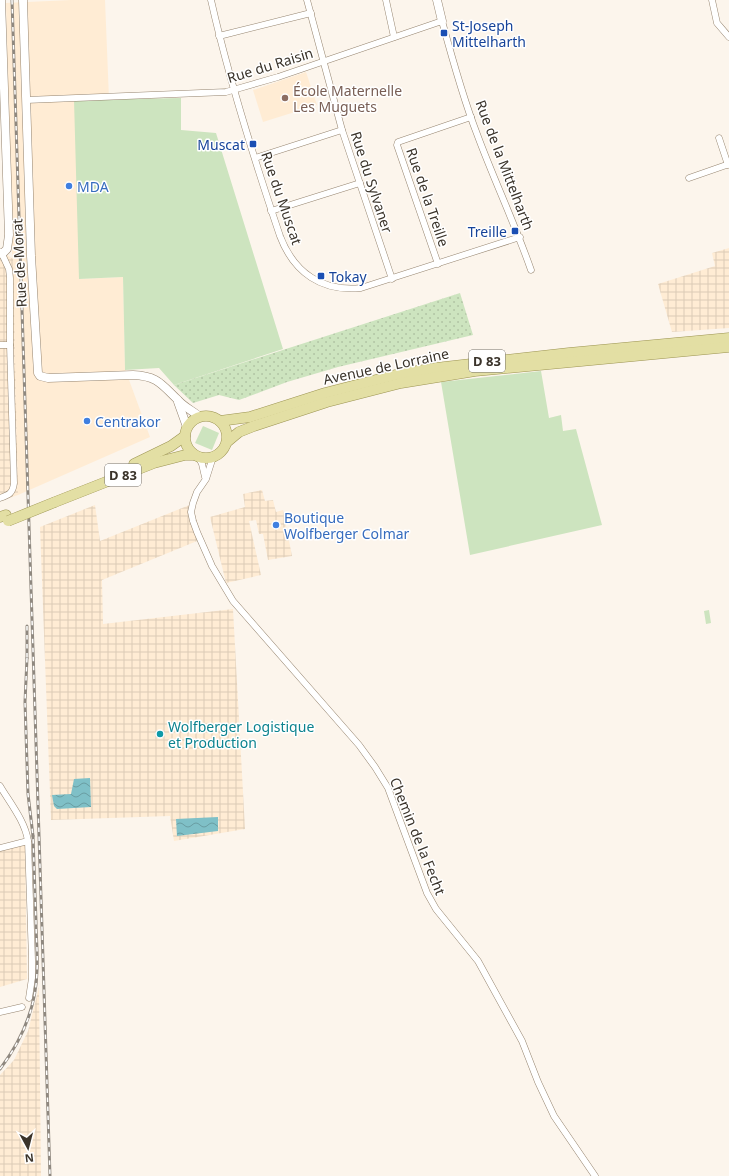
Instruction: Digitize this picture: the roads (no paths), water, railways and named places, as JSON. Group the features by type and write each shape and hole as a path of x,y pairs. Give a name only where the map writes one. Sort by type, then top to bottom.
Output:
{"main road":[{"name":"Avenue de Lorraine","path":"220,421 250,417 324,393 399,374 436,368 562,353 729,338"},
{"name":"Avenue de Lorraine","path":"227,442 238,432 254,426 327,402 401,383 475,371 729,347"},
{"path":"207,416 220,421 226,430 227,442 220,454 206,459 197,456 189,450 186,443 186,432 195,419 207,416"},
{"name":"D 83","path":"54,499 171,446 186,432"},
{"name":"D 83","path":"4,519 54,499 154,463 186,455 197,456"}],"street":[{"path":"0,498 7,496 12,492 14,483 10,344 10,278 9,269 1,254 7,249 9,235 1,0"},
{"name":"Rue de Morat","path":"23,0 31,256 38,373 40,376 48,378 133,375 146,376 159,381 178,401 200,417"},
{"name":"Rue du Muscat","path":"211,0 234,90 271,211 285,249 292,261 311,278 324,284 349,289 368,287 520,237"},
{"name":"Rue du Sylvaner","path":"307,0 342,130 392,279"},
{"path":"386,0 394,37"},
{"name":"Rue de la Mittelharth","path":"437,0 451,54 476,134 520,237 531,270"},
{"path":"712,0 717,23 729,37"},
{"path":"219,36 311,13"},
{"name":"Rue du Raisin","path":"26,100 226,92 442,21"},
{"name":"Rue de la Treille","path":"438,264 397,145 398,142 471,117"},
{"path":"255,158 342,130"},
{"path":"689,178 729,164 719,138"},
{"path":"271,211 360,183"},
{"path":"0,345 10,344"},
{"name":"Rue de Morat","path":"178,401 186,432"},
{"path":"197,456 202,464 206,479"},
{"name":"Chemin de la Fecht","path":"213,457 206,479 197,492 193,503 192,512 197,532 212,566 233,601 359,745 375,767 388,788 427,893 436,909 478,961 522,1041 538,1082 554,1116 595,1176"},
{"path":"0,786 24,825 27,833 32,960 29,998"},
{"path":"0,848 28,841"},
{"path":"0,1012 22,1007"}],"water":[{"path":"90,778 91,807 57,809 54,806 52,795 71,794 74,779"},
{"path":"218,817 218,831 177,836 176,819"}],"railway":[{"path":"12,0 50,1176"},
{"path":"27,626 27,658"},
{"path":"27,658 25,702 28,794 33,836"},
{"path":"0,1069 15,1047 21,1035 31,1011 36,985 37,958 33,836"}],"place":[{"name":"St-Joseph Mittelharth","path":"444,33"},
{"name":"École Maternelle Les Muguets","path":"285,98"},
{"name":"Muscat","path":"253,144"},
{"name":"MDA","path":"69,186"},
{"name":"Treille","path":"515,231"},
{"name":"Tokay","path":"321,276"},
{"name":"Centrakor","path":"87,421"},
{"name":"Boutique Wolfberger Colmar","path":"276,525"},
{"name":"Wolfberger Logistique et Production","path":"160,734"}]}
